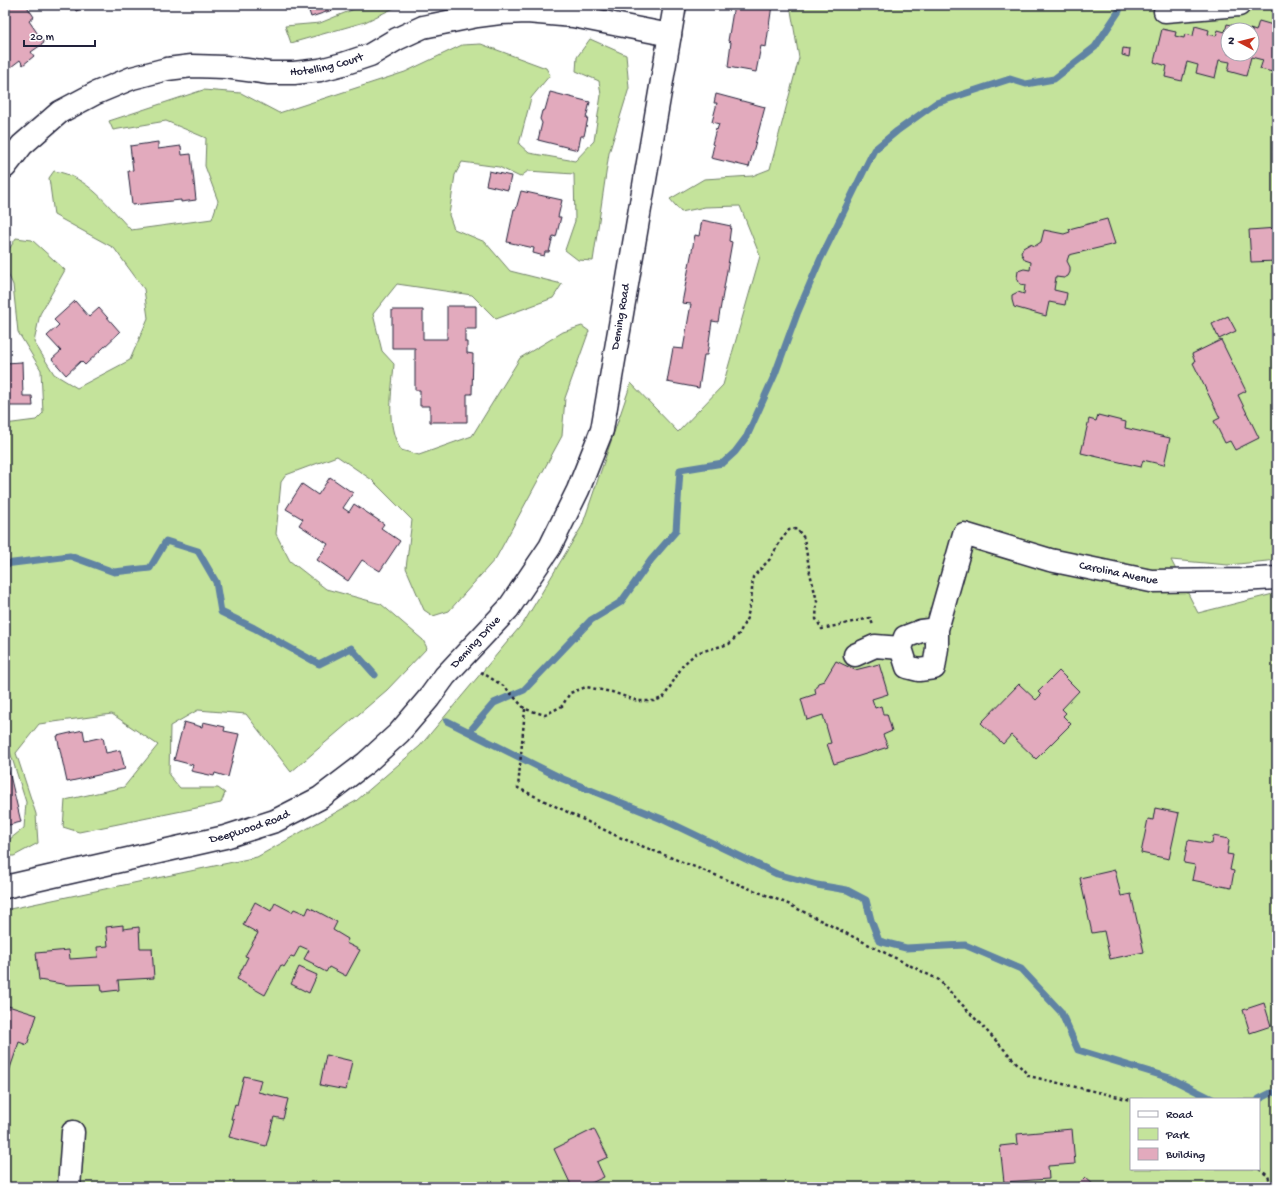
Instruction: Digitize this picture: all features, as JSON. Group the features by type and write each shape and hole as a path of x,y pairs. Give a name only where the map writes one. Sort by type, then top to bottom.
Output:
{"street":[{"name":"Deming Road","path":"508,609 550,546 578,490 602,430 675,5"},
{"path":"1165,11 1239,5"},
{"name":"Hotelling Court","path":"5,167 22,145 60,112 96,93 132,78 167,69 192,66 225,67 269,73 294,73 320,70 370,55 397,39 423,27 500,13 527,12 573,16 670,35"},
{"name":"Carolina Avenue","path":"937,629 964,534 1050,560 1151,581 1277,578"},
{"name":"Deming Drive","path":"445,676 508,609"},
{"path":"937,629 937,648 934,668 919,670 907,667 901,648 905,637 921,631 937,629"},
{"path":"855,656 875,646 901,648"},
{"name":"Deepwood Road","path":"5,887 225,837 275,821 320,798 366,763 399,733 429,698 445,676"},
{"path":"69,1187 73,1132"}],"path":[{"path":"467,652 481,672 505,687 525,710 544,715 562,706 570,693 586,687 612,692 638,701 654,701 664,697 683,665 696,654 729,644 739,634 747,618 751,602 753,577 770,559 780,540 789,530 798,529 804,538 817,601 816,619 822,629 870,618 873,626 875,646"},
{"path":"525,710 518,788 619,837 786,903 939,980 1029,1076 1130,1100"},
{"path":"1260,1170 1268,1176 1272,1187"}],"green space":[{"path":"364,5 403,5 365,22 291,43 285,26 320,23"},
{"path":"790,5 1277,5 1277,560 1228,565 1171,560 1198,613 1277,593 1277,1187 5,1187 5,910 257,857 356,801 420,746 524,622 582,526 631,383 678,432 723,385 760,256 740,206 705,207 681,212 670,199 704,179 752,176 770,169 799,58"},
{"path":"590,39 626,55 629,88 609,153 593,261 578,260 565,250 575,221 574,174 528,171 520,177 499,167 462,162 455,175 449,215 454,229 485,242 510,271 562,284 553,298 496,319 472,295 397,284 373,314 382,351 394,364 391,419 396,440 401,450 419,455 472,436 520,358 563,332 582,326 589,331 565,398 562,436 496,558 449,611 433,616 424,610 406,568 412,520 372,480 337,456 286,475 281,482 276,534 290,561 326,589 381,604 423,640 427,648 387,690 291,772 246,714 198,710 170,726 169,775 180,788 218,788 225,793 221,803 79,832 63,827 65,800 124,787 158,745 112,714 39,724 16,753 36,814 38,843 14,856 5,856 10,839 24,828 26,802 5,736 5,424 36,420 43,413 41,370 18,332 13,285 5,267 5,256 16,238 32,240 65,270 40,314 34,342 54,374 77,388 130,360 148,318 144,289 114,248 54,215 49,178 54,171 66,174 88,186 131,230 212,219 218,201 205,166 206,138 166,121 113,130 109,121 203,90 241,93 279,113 405,72 462,45 481,44 546,68 550,75 531,98 519,144 529,153 575,161 594,141 601,95 599,81 576,71 577,57"}],"building":[{"path":"5,5 26,5 34,17 29,21 44,43 31,52 34,56 23,65 20,60 7,70 5,67"},
{"path":"74,5 92,5 76,11"},
{"path":"307,5 348,5 311,17"},
{"path":"734,5 772,5 766,47 761,46 756,72 728,67 731,42 728,41"},
{"path":"1259,21 1273,25 1272,28 1277,29 1277,73 1260,69 1263,60 1260,59 1260,22"},
{"path":"1195,26 1209,30 1208,34 1216,36 1218,30 1220,31 1220,60 1215,78 1196,73 1198,65 1187,62 1182,81 1165,77 1167,66 1154,62 1162,29 1176,32 1175,36 1184,38 1185,34 1193,36"},
{"path":"1123,48 1130,49 1129,57 1122,55"},
{"path":"1230,62 1250,62 1246,76 1228,71"},
{"path":"550,92 590,102 584,136 581,136 578,150 538,140 542,123 540,119 542,111 545,110"},
{"path":"716,94 765,107 749,167 711,158 714,145 712,144 719,124 712,122 717,103 714,103"},
{"path":"158,142 158,149 181,146 182,155 191,154 196,200 132,205 128,171 133,170 130,146"},
{"path":"489,171 511,176 508,190 486,185"},
{"path":"521,191 562,200 558,217 561,217 556,237 553,236 549,252 545,252 544,256 533,253 534,248 507,242 514,209 516,209"},
{"path":"1107,219 1115,244 1069,255 1067,261 1070,267 1070,272 1068,276 1064,278 1056,277 1054,290 1067,293 1065,305 1049,302 1046,316 1014,307 1012,295 1018,292 1024,294 1025,285 1020,284 1017,278 1018,271 1024,269 1030,270 1031,262 1025,260 1021,253 1023,248 1030,244 1035,246 1041,242 1044,230 1064,234 1070,232 1069,229"},
{"path":"702,220 731,226 729,241 732,242 718,322 712,321 707,355 704,355 699,388 667,382 673,348 683,349 691,304 682,303 695,235 699,236"},
{"path":"1277,228 1277,261 1251,262 1249,230"},
{"path":"75,301 89,317 99,308 120,332 85,365 81,361 66,375 52,359 61,351 47,336 59,325 54,320"},
{"path":"447,306 476,306 476,329 465,329 467,353 473,354 472,394 467,394 467,422 430,422 430,406 420,406 420,390 415,390 415,348 392,348 392,310 423,310 423,339 447,339"},
{"path":"1228,316 1236,331 1219,339 1212,324"},
{"path":"1221,340 1246,391 1238,395 1259,438 1235,450 1230,441 1225,443 1214,421 1220,418 1193,363 1195,362 1192,354"},
{"path":"22,362 23,396 32,396 33,406 5,406 5,363"},
{"path":"1098,415 1126,422 1125,428 1170,438 1164,465 1143,460 1141,467 1081,453 1089,419 1096,421"},
{"path":"330,477 353,493 343,508 349,512 354,504 384,524 381,528 400,541 380,571 362,560 348,581 317,560 328,544 299,525 303,519 286,509 302,484 318,495"},
{"path":"836,661 855,670 879,664 888,694 872,699 875,708 881,706 883,714 887,714 892,731 883,735 888,747 834,764 827,744 831,743 823,715 807,720 801,699 816,694 815,689 818,683 824,681"},
{"path":"1059,671 1079,691 1062,709 1066,713 1063,716 1071,724 1036,759 1011,735 1003,744 981,723 1019,684 1036,700 1041,695 1038,692"},
{"path":"184,722 202,727 203,722 225,727 224,731 239,734 228,777 215,773 214,776 191,771 193,765 174,760"},
{"path":"83,730 85,741 103,737 106,753 120,750 125,769 67,782 57,736"},
{"path":"5,754 21,822 5,826"},
{"path":"1155,808 1179,813 1169,859 1141,853 1148,819 1153,820"},
{"path":"1213,836 1229,839 1227,854 1233,855 1230,870 1234,871 1231,888 1192,880 1195,865 1184,863 1188,840 1212,844"},
{"path":"1115,870 1121,896 1131,894 1144,952 1110,959 1104,931 1092,933 1080,878"},
{"path":"255,902 271,911 275,903 292,912 294,909 306,914 309,907 337,922 333,930 348,939 346,943 360,950 346,976 329,967 326,972 313,965 314,964 304,959 309,950 300,946 294,957 291,956 284,967 281,965 265,995 237,979 248,957 245,956 258,933 243,925"},
{"path":"123,925 123,929 139,927 140,948 152,948 154,978 118,980 119,990 102,992 101,984 68,985 39,980 36,953 69,950 70,959 98,957 97,947 108,946 106,927"},
{"path":"299,967 317,975 309,993 291,984"},
{"path":"1264,1003 1271,1026 1250,1033 1243,1010"},
{"path":"5,1005 37,1015 27,1045 19,1042 6,1080 5,1080"},
{"path":"326,1055 352,1061 346,1090 320,1085"},
{"path":"244,1076 261,1080 258,1092 288,1099 283,1119 274,1117 266,1146 229,1137 234,1119 231,1119 235,1104 237,1105"},
{"path":"594,1129 608,1157 597,1162 604,1177 583,1187 572,1187 554,1149"},
{"path":"1072,1129 1075,1164 1048,1166 1049,1179 1004,1182 1000,1146 1018,1144 1017,1134"},
{"path":"1085,1177 1096,1187 1075,1187"}],"waterway":[{"path":"470,731 494,703 524,690 591,620 621,602 651,560 676,531 680,470 723,463 735,452 747,436 775,374 797,314 820,260 874,150 897,131 936,103 1010,79 1026,84 1054,79 1095,47 1119,11"},
{"path":"5,564 70,556 114,572 150,568 166,541 198,551 216,582 221,612 254,628 319,664 351,648 375,675"},
{"path":"447,721 563,779 662,819 777,874 817,885 847,890 866,900 871,920 879,941 906,948 965,945 1021,969 1061,1012 1078,1050 1170,1078 1210,1098"},
{"path":"1260,1098 1271,1093 1277,1092"}]}
